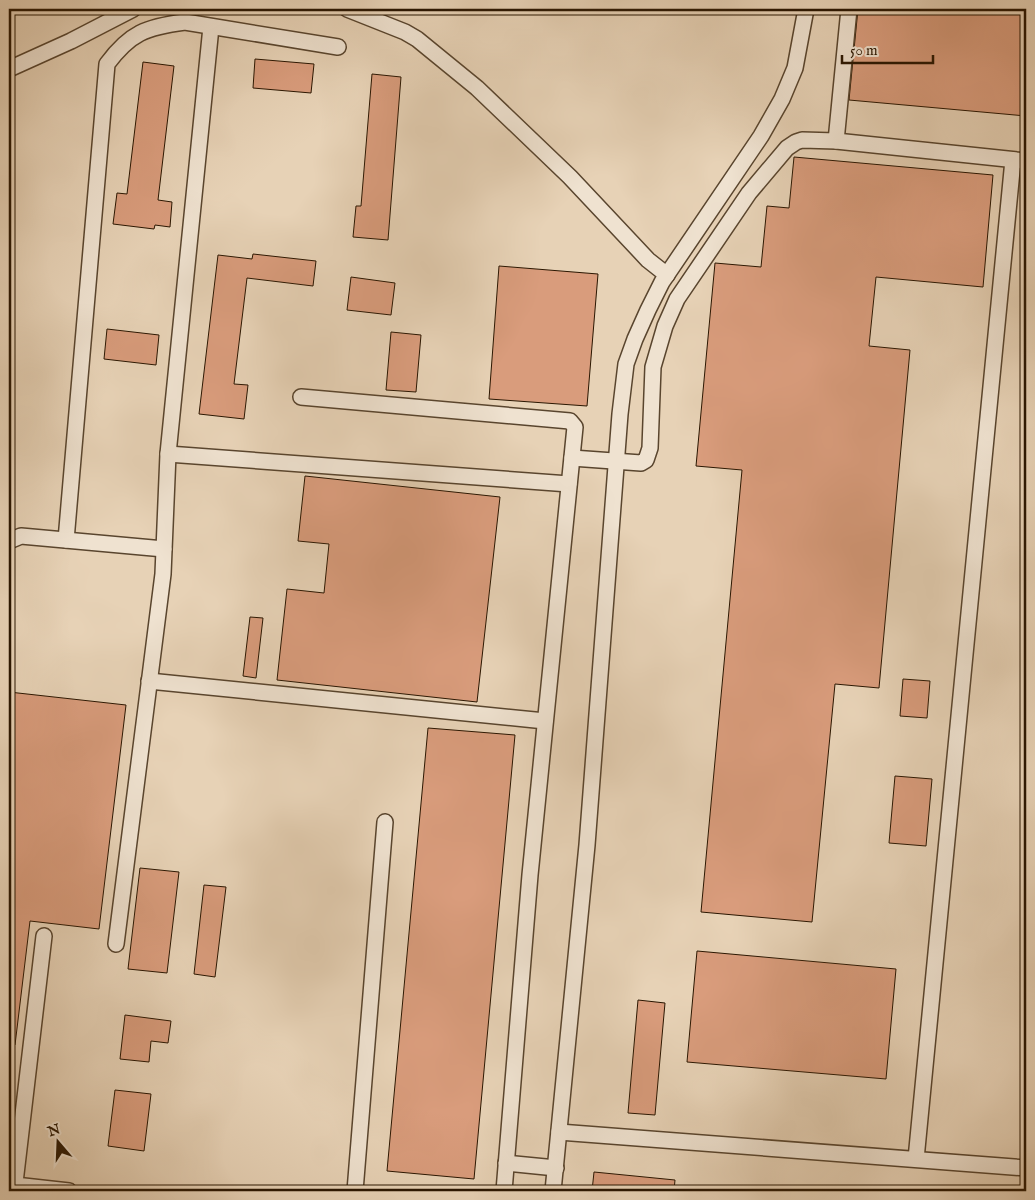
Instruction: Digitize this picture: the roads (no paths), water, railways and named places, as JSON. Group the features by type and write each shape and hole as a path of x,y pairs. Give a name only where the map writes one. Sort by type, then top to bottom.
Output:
{"street":[{"path":"9,69 71,41 133,9"},
{"path":"347,9 397,28 417,39 477,88 570,177 648,260 667,275"},
{"path":"553,1191 588,826 626,364 635,338 667,275 761,136 772,116 795,68 806,9"},
{"path":"836,141 849,9"},
{"path":"66,540 107,64 120,46 132,37 150,29 184,22 338,47"},
{"path":"116,944 163,574 168,454 211,27"},
{"path":"572,458 640,462 646,460 650,448 653,367 665,326 677,298 750,193 787,148 796,142 802,140 836,141 1020,160 916,1160"},
{"path":"301,397 570,421 575,427 530,875 504,1191"},
{"path":"168,454 569,484"},
{"path":"9,541 21,536 164,549"},
{"path":"149,681 545,721"},
{"path":"355,1191 385,822"},
{"path":"44,936 15,1188 69,1191"},
{"path":"559,1132 1026,1168"},
{"path":"506,1163 556,1168"}]}
